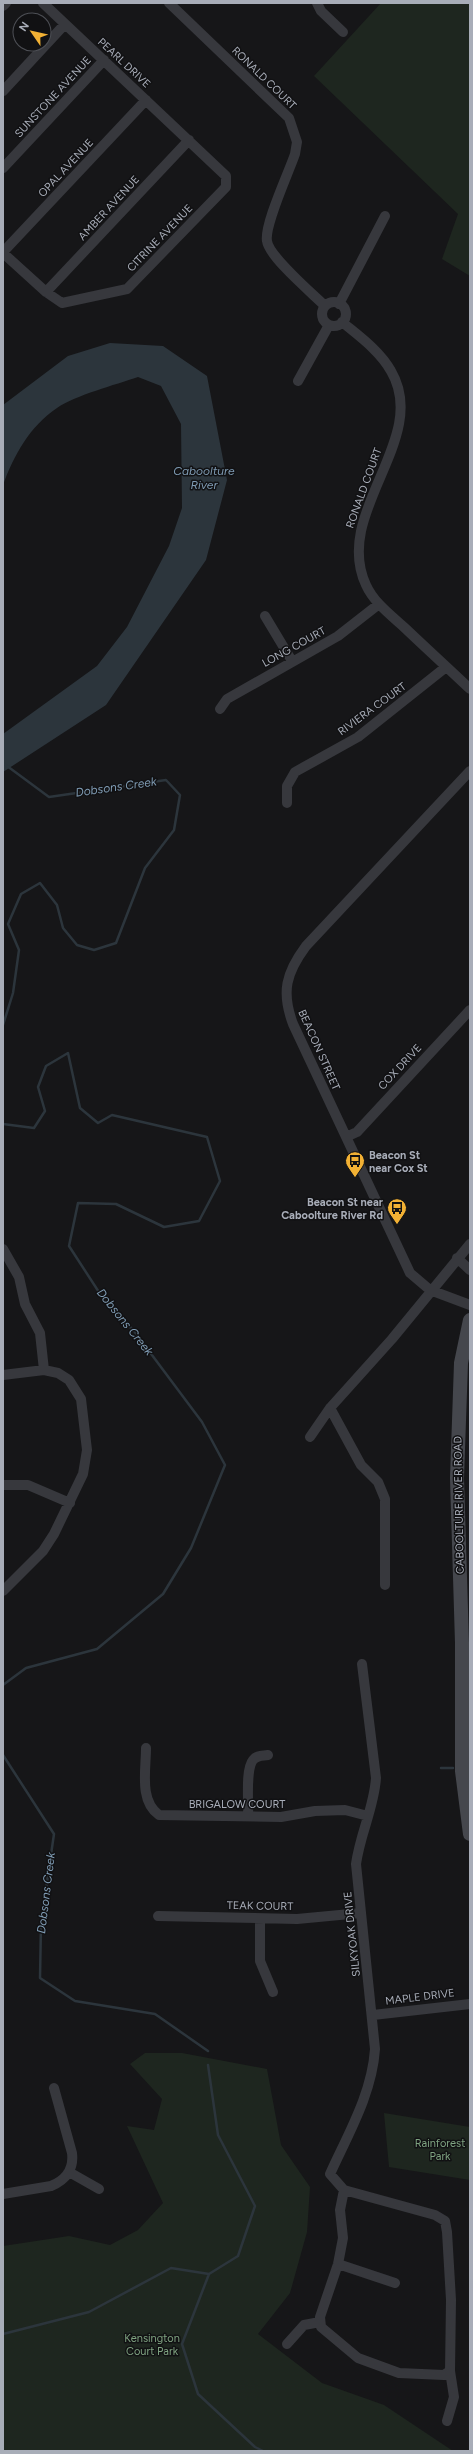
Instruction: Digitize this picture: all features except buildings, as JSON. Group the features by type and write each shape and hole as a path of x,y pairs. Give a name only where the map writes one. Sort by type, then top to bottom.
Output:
{"main road":[{"name":"CABOOLTURE RIVER ROAD","path":"470,1320 461,1363 457,1478 462,1643 462,1771 470,1834"}],"street":[{"path":"3,6 6,3"},
{"name":"PEARL DRIVE","path":"43,3 189,140"},
{"name":"RONALD COURT","path":"169,3 289,118 297,142 295,154 268,226 267,241 274,255 325,306"},
{"path":"317,3 321,11 343,32"},
{"path":"3,91 65,24"},
{"name":"SUNSTONE AVENUE","path":"3,168 104,60"},
{"name":"OPAL AVENUE","path":"3,252 146,100"},
{"name":"AMBER AVENUE","path":"46,292 189,140"},
{"name":"CITRINE AVENUE","path":"3,252 46,292 62,303 127,289 226,187 226,176 189,140"},
{"path":"339,304 385,216"},
{"path":"332,303 339,304 345,312 342,322 334,326 329,325 323,318 325,306 332,303"},
{"name":"RONALD COURT","path":"342,322 386,362 399,392 400,413 396,435 360,536 360,566 364,578 379,604 470,689"},
{"path":"298,381 329,325"},
{"name":"LONG COURT","path":"220,709 227,699 338,636 379,604"},
{"path":"265,616 292,661"},
{"name":"RIVIERA COURT","path":"287,802 287,786 295,772 358,736 446,667"},
{"name":"BEACON STREET","path":"470,771 306,946 294,962 286,990 287,1008 410,1273 430,1290 470,1305"},
{"name":"COX DRIVE","path":"346,1137 357,1132 470,1010"},
{"path":"310,1437 330,1408 392,1339 430,1290 470,1244"},
{"path":"3,1249 19,1277 25,1304 40,1333 44,1370"},
{"path":"457,1258 470,1270"},
{"path":"3,1375 44,1370 58,1372 69,1380 81,1399 86,1463 70,1503 54,1534 43,1551 3,1591"},
{"path":"330,1408 361,1465 378,1482 385,1499 385,1585"},
{"path":"3,1485 28,1485 70,1503"},
{"name":"SILKYOAK DRIVE","path":"344,2190 330,2174 367,2092 374,2072 375,2049 373,2015 356,1864 358,1848 375,1794 376,1778 362,1664"},
{"name":"BRIGALOW COURT","path":"146,1748 146,1796 154,1811 167,1816 281,1817 315,1811 345,1810 368,1816"},
{"path":"248,1816 249,1770 253,1760 258,1756 268,1755"},
{"name":"TEAK COURT","path":"158,1916 297,1919 361,1913"},
{"path":"260,1919 260,1961 273,1992"},
{"name":"MAPLE DRIVE","path":"373,2015 470,2004"},
{"path":"3,2194 52,2186 58,2183 69,2172 73,2160 72,2153 54,2088"},
{"path":"69,2172 99,2189"},
{"path":"446,2421 454,2398 450,2371 451,2300 445,2221 435,2215 344,2190 340,2210 344,2231 338,2264 320,2322 323,2330 354,2355 377,2365 408,2375 444,2375 450,2371"},
{"path":"338,2264 395,2283"},
{"path":"287,2344 304,2325 320,2322"}],"green space":[{"path":"381,3 470,3 470,276 442,259 458,214 314,76"},
{"name":"Kensington Court Park","path":"145,2053 182,2053 267,2069 281,2145 310,2187 307,2232 290,2293 258,2334 322,2383 384,2405 453,2451 3,2451 3,2246 69,2236 110,2245 138,2230 163,2203 127,2126 154,2130 162,2099 130,2064"},
{"name":"Rainforest Park","path":"384,2113 470,2127 470,2180 389,2167"}],"water":[{"name":"Caboolture River","path":"110,343 163,346 207,376 227,480 206,560 106,705 3,772 3,734 97,666 127,627 169,546 182,508 181,424 161,386 138,377 74,399 47,415 24,442 12,463 3,485 3,405 68,356"}],"waterway":[{"name":"Dobsons Creek","path":"3,763 49,797 166,780 180,795 174,830 145,868 116,943 94,950 77,945 63,928 57,905 40,883 21,894 8,924 19,950 13,993 3,1025"},
{"name":"Dobsons Creek","path":"3,1124 34,1128 45,1111 38,1087 46,1066 68,1053 80,1108 98,1123 112,1115 207,1137 220,1181 199,1221 164,1227 116,1204 78,1203 69,1246 106,1303 134,1331 202,1422 225,1465 191,1548 163,1594 97,1649 26,1668 3,1685"},
{"name":"Dobsons Creek","path":"3,1755 54,1834 41,1923 40,1978 75,2001 155,2014 208,2051"},
{"path":"441,1768 453,1768"},
{"name":"Dobsons Creek","path":"208,2065 218,2135 255,2206 238,2256 209,2274 182,2344 198,2394 255,2447 263,2451"},
{"path":"3,2334 89,2312 171,2268 209,2274"}],"place":[{"name":"Beacon St near Cox St","path":"355,1178"},
{"name":"Beacon St near Caboolture River Rd","path":"397,1225"}]}
